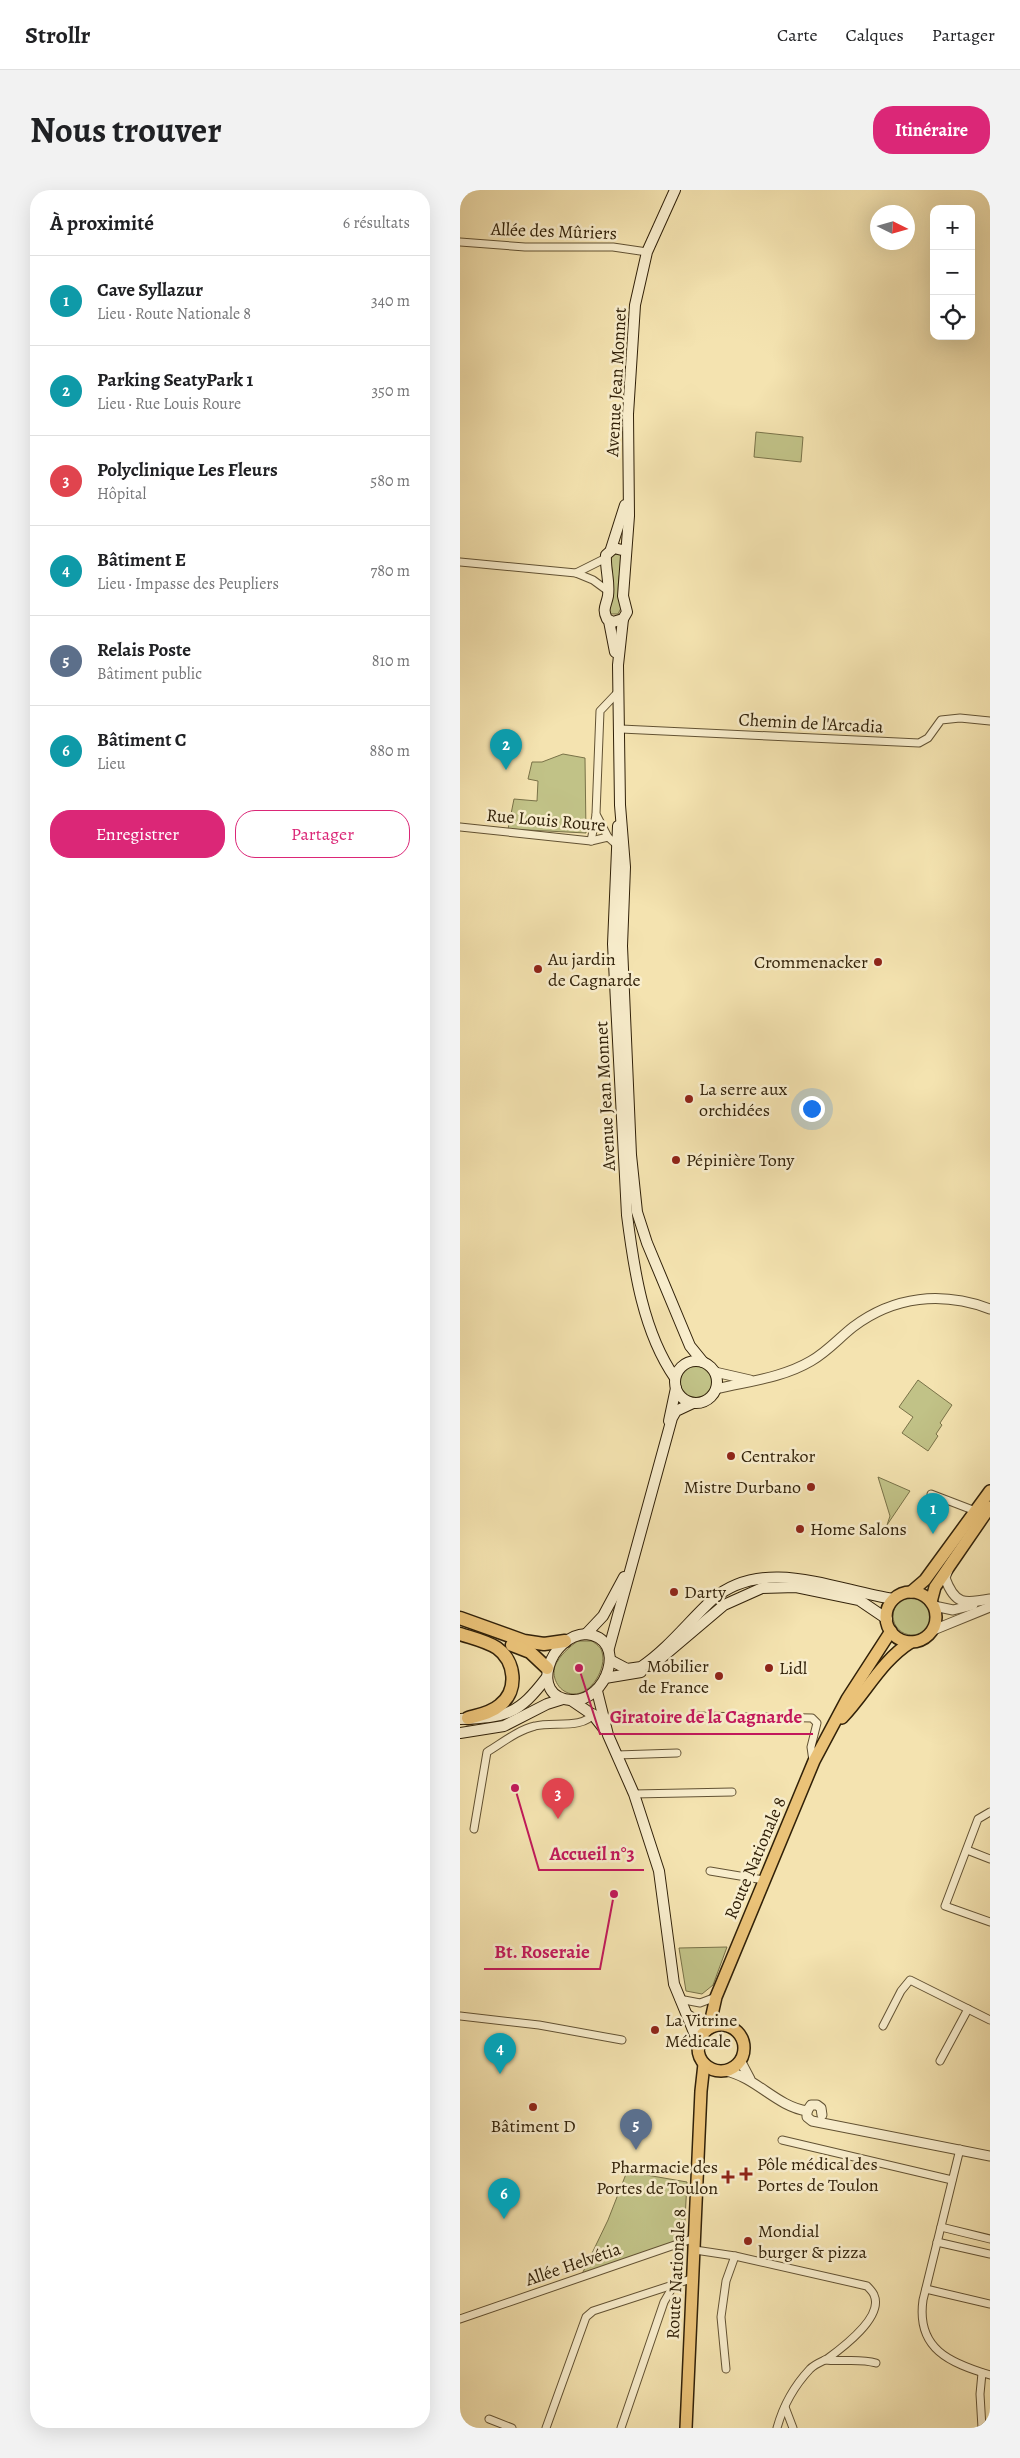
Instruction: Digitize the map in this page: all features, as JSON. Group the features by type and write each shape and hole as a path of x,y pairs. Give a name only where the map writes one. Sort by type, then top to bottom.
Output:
{"highway":[{"path":"460,1618 524,1641 544,1644 565,1641"},
{"path":"460,1629 530,1652 547,1672"},
{"path":"460,1634 498,1649 509,1661 513,1674 510,1691 500,1705 486,1713 464,1718"}],"main road":[{"name":"Avenue Jean Monnet","path":"675,190 647,252 635,305 630,358 627,561 624,596 627,612 623,619 618,665 620,805 625,853 622,946 629,1062 631,1155 637,1212 647,1243 690,1346 703,1362"},
{"name":"Avenue Jean Monnet","path":"618,665 609,621 603,610 608,590 608,554 628,492"},
{"path":"608,554 618,548 626,551"},
{"path":"609,621 617,623 623,619"},
{"name":"Avenue Jean Monnet","path":"620,805 612,840 613,944 627,1215 631,1248 642,1299 664,1360 676,1383"},
{"path":"667,1432 676,1411 693,1403 709,1400 716,1389 715,1372 703,1362 695,1360 686,1363 679,1370 667,1432 609,1648 610,1660 598,1696 608,1735 634,1794 661,1878 674,1984 700,2047 704,2064 712,2070 722,2072"},
{"path":"676,1383 682,1398 693,1403"},
{"path":"894,1599 890,1605 887,1619 891,1631 900,1639 911,1642 923,1639 931,1631 936,1619 933,1604 935,1587 950,1567 984,1512 990,1491"},
{"path":"610,1660 627,1669 640,1667 719,1595 732,1587 761,1580 790,1578 894,1599 911,1592 925,1580 984,1512"},
{"path":"586,1634 603,1616 631,1563"},
{"path":"605,1678 631,1675 648,1668 724,1605 762,1588 796,1587 859,1600 887,1619"},
{"path":"911,1592 922,1594 933,1604"},
{"name":"Route Nationale 8","path":"708,2030 716,1996 814,1761 827,1734 891,1631"},
{"path":"464,1718 487,1718 513,1710 530,1697 547,1672 551,1659 565,1641 576,1635 597,1636 609,1648"},
{"name":"Route Nationale 8","path":"827,1734 856,1703 880,1669 897,1651 911,1642"},
{"path":"547,1672 550,1687 567,1700 593,1715 608,1735"},
{"path":"460,1733 504,1726 547,1704 598,1696"},
{"path":"701,2091 707,2081 736,2066 740,2060 742,2042 740,2035 724,2025 716,1996"},
{"path":"686,2014 708,2030"},
{"path":"700,2047 708,2030 724,2025"},
{"name":"Route Nationale 8","path":"686,2428 701,2091 704,2064"}],"street":[{"name":"Allée des Mûriers","path":"460,242 525,247 613,247 647,252"},
{"path":"576,573 608,554"},
{"path":"460,562 576,573 594,580 608,590"},
{"path":"591,841 595,831 600,712 619,690"},
{"name":"Chemin de l'Arcadia","path":"620,729 919,743 928,738 941,720 960,718 990,721"},
{"path":"596,814 612,840"},
{"name":"Rue Louis Roure","path":"460,827 591,841 612,840 625,853"},
{"path":"716,1389 790,1372 813,1360 866,1317 897,1303 935,1298 973,1303 990,1309"},
{"path":"715,1372 753,1381"},
{"path":"931,1494 984,1512"},
{"path":"950,1567 945,1578 950,1591 957,1600 967,1603 990,1600"},
{"path":"933,1604 953,1610 990,1600"},
{"path":"931,1631 990,1607"},
{"path":"474,1829 487,1752 535,1726 587,1720 593,1715 598,1696"},
{"path":"576,1722 581,1716 582,1707"},
{"path":"699,1716 812,1718 817,1722 811,1748 814,1761"},
{"path":"617,1754 677,1753"},
{"path":"634,1794 732,1792"},
{"path":"990,1812 978,1819 945,1906 990,1922"},
{"path":"967,1850 990,1859"},
{"path":"710,1871 764,1880"},
{"path":"883,2026 900,1991 910,1980 990,2020"},
{"path":"679,1999 700,2003 716,1996"},
{"path":"940,2061 968,2009"},
{"path":"460,2016 539,2025 622,2040"},
{"path":"740,2060 750,2079"},
{"path":"722,2072 750,2079 789,2105 807,2111"},
{"path":"807,2111 809,2107 817,2105 821,2108 820,2118"},
{"path":"807,2111 809,2119 820,2118 834,2125 990,2156"},
{"path":"782,2140 952,2180"},
{"path":"960,2150 926,2290 922,2323 930,2343 948,2358 990,2376"},
{"path":"941,2227 990,2239"},
{"path":"937,2242 990,2254"},
{"path":"695,2244 735,2256 867,2286 875,2295 875,2308 860,2333 825,2360 812,2367 796,2386 777,2428"},
{"name":"Allée Helvétia","path":"460,2319 695,2244"},
{"path":"726,2369 721,2317 726,2282 735,2256"},
{"path":"546,2428 586,2317 592,2311 694,2278"},
{"path":"621,2428 664,2302 675,2283"},
{"path":"926,2290 990,2304"},
{"path":"825,2360 840,2362 862,2359 876,2363"},
{"path":"982,2373 980,2394 982,2428"},
{"path":"785,2407 794,2428"},
{"path":"488,2419 512,2428"}],"green space":[{"path":"756,432 803,437 801,462 754,457"},
{"path":"613,554 620,554 624,561 619,578 618,590 621,608 618,614 611,614 608,608 613,578 610,560"},
{"path":"563,754 585,758 586,833 508,829 514,799 537,801 538,781 528,779 532,762 542,762"},
{"path":"696,1365 703,1366 708,1370 712,1375 712,1389 708,1394 703,1398 696,1399 689,1398 684,1394 680,1389 679,1382 680,1375 684,1370 689,1366"},
{"path":"918,1380 952,1405 940,1423 942,1425 936,1434 938,1436 928,1451 902,1433 913,1417 899,1407"},
{"path":"878,1477 910,1491 887,1525 890,1516"},
{"path":"912,1597 925,1603 931,1616 925,1629 912,1635 899,1629 893,1616 899,1603"},
{"path":"578,1641 592,1641 601,1649 603,1658 600,1672 592,1685 580,1693 573,1694 561,1688 554,1676 554,1671 562,1655"},
{"path":"727,1947 713,1985 702,1994 686,1991 679,1948"},
{"path":"629,2172 687,2182 684,2238 582,2274 608,2220 626,2174"}],"place":[{"name":"Parking SeatyPark 1","path":"506,770"},
{"name":"Crommenacker","path":"878,962"},
{"name":"Au jardin de Cagnarde","path":"538,969"},
{"name":"La serre aux orchidées","path":"689,1099"},
{"name":"Pépinière Tony","path":"676,1160"},
{"name":"Centrakor","path":"731,1456"},
{"name":"Mistre Durbano","path":"811,1487"},
{"name":"Home Salons","path":"800,1529"},
{"name":"Cave Syllazur","path":"933,1534"},
{"name":"Darty","path":"674,1592"},
{"name":"Giratoire de la Cagnarde","path":"579,1668"},
{"name":"Lidl","path":"769,1668"},
{"name":"Mobilier de France","path":"719,1676"},
{"name":"Accueil n°3","path":"515,1788"},
{"name":"Polyclinique Les Fleurs","path":"558,1819"},
{"name":"Bt. Roseraie","path":"614,1894"},
{"name":"La Vitrine Médicale","path":"655,2030"},
{"name":"Bâtiment E","path":"500,2074"},
{"name":"Bâtiment D","path":"533,2107"},
{"name":"Relais Poste","path":"636,2150"},
{"name":"Pôle médical des Portes de Toulon","path":"746,2174"},
{"name":"Pharmacie des Portes de Toulon","path":"728,2177"},
{"name":"Bâtiment C","path":"504,2219"},
{"name":"Mondial burger & pizza","path":"748,2241"}]}
